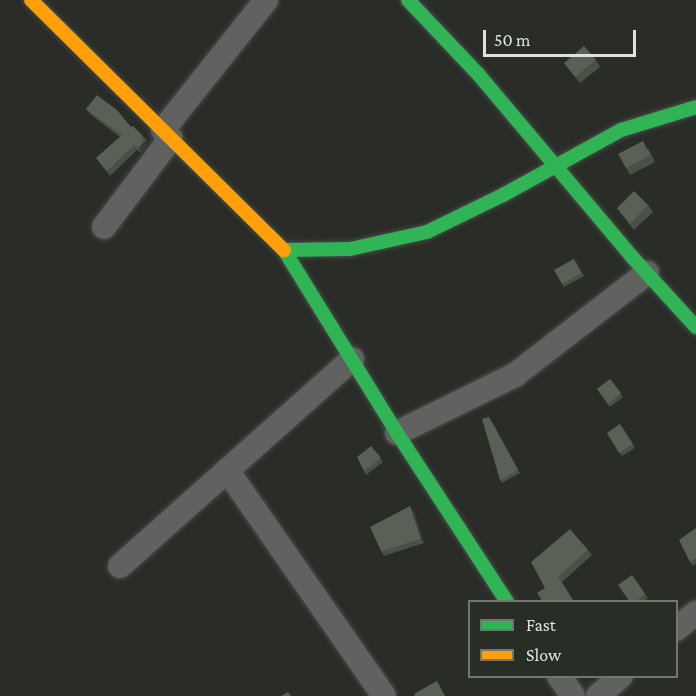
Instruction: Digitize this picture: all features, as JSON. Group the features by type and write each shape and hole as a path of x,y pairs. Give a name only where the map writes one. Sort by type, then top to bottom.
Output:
{"street":[{"path":"31,0 284,250 397,434 506,600"},
{"path":"104,227 167,134 266,0"},
{"path":"408,0 557,165 647,273 696,327"},
{"path":"284,250 350,249 427,232 621,130 696,107"},
{"path":"397,434 515,375 647,273"},
{"path":"120,566 352,359"},
{"path":"227,470 384,696"},
{"path":"678,627 696,613"},
{"path":"561,678 573,696"},
{"path":"598,696 619,678"}],"building":[{"path":"584,46 596,60 575,77 564,63"},
{"path":"97,95 117,110 131,127 133,126 143,136 141,138 144,141 139,148 134,145 107,171 96,158 122,135 86,109"},
{"path":"643,141 650,155 626,168 618,154"},
{"path":"634,191 648,205 630,224 617,208"},
{"path":"574,259 581,273 562,284 554,270"},
{"path":"610,379 621,393 608,404 597,389"},
{"path":"489,417 518,470 500,480 482,419"},
{"path":"620,424 633,444 619,453 607,433"},
{"path":"371,446 381,458 364,471 357,457"},
{"path":"410,506 421,539 381,551 370,527"},
{"path":"696,528 696,558 690,562 679,540"},
{"path":"570,529 588,550 558,577 573,600 542,600 537,593 545,588 531,562"},
{"path":"632,575 645,594 638,600 629,600 618,585"},
{"path":"437,681 445,696 415,696 414,694"}],"traffic: fast":[{"path":"408,0 479,75 632,257 696,327"},
{"path":"284,250 350,249 427,232 503,195 621,130 696,107"},
{"path":"284,250 397,433 506,600"}],"traffic: slow":[{"path":"31,0 284,250"}]}
